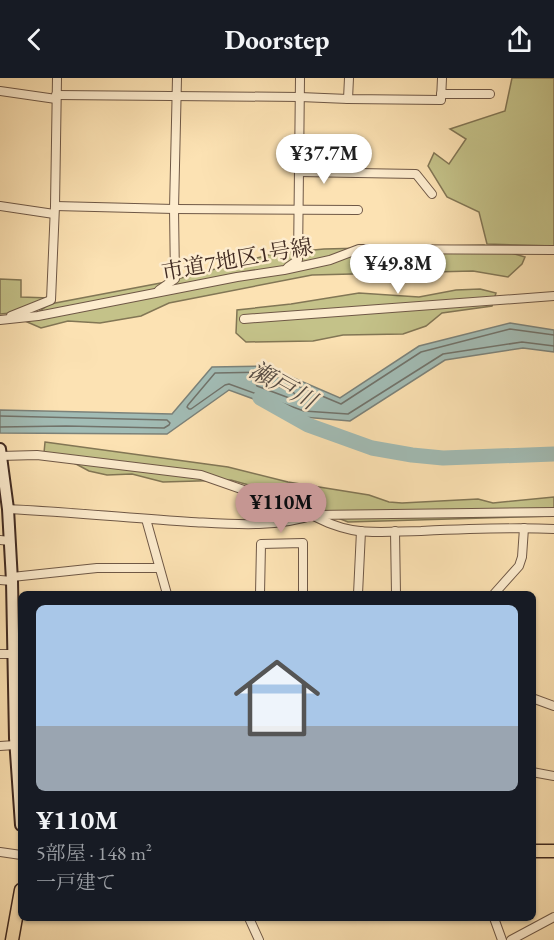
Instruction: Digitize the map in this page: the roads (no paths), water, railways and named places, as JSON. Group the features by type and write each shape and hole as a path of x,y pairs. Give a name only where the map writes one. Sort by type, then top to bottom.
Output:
{"main road":[{"path":"536,851 554,851"},
{"path":"12,940 18,907"}],"street":[{"path":"1,320 51,300 57,78"},
{"path":"156,292 175,279 177,78"},
{"path":"284,270 298,260 300,78"},
{"path":"348,99 349,78"},
{"path":"0,91 56,97 176,96 441,100 442,78"},
{"path":"441,94 490,94"},
{"path":"299,172 416,174 432,194"},
{"path":"0,206 55,210 358,210"},
{"name":"市道7地区1号線","path":"1,320 38,316 156,292 284,270 330,260 359,249 554,250"},
{"path":"244,319 554,296"},
{"path":"0,449 8,509 5,540 12,579 15,745 18,782"},
{"path":"0,456 37,455 201,475 314,515 324,522 352,530 554,529"},
{"path":"8,509 245,525 300,520 314,515 554,512"},
{"path":"146,519 166,591"},
{"path":"497,591 519,566 522,557 524,528"},
{"path":"358,591 361,531"},
{"path":"395,531 396,591"},
{"path":"260,591 261,544 303,543 303,591"},
{"path":"0,580 97,568 158,568"},
{"path":"0,654 13,654"},
{"path":"536,699 554,706"},
{"path":"0,746 15,745"},
{"path":"536,773 554,776"},
{"path":"0,852 18,855"},
{"path":"511,940 554,917"},
{"path":"250,921 259,940"},
{"path":"495,921 502,940"}],"water":[{"path":"510,323 554,330 554,352 523,348 445,360 350,421 303,417 229,390 167,434 0,433 0,410 172,414 212,367 266,366 340,398 419,346"}],"waterway":[{"name":"瀬戸川","path":"260,398 308,425 372,448 443,458 554,454"}]}
